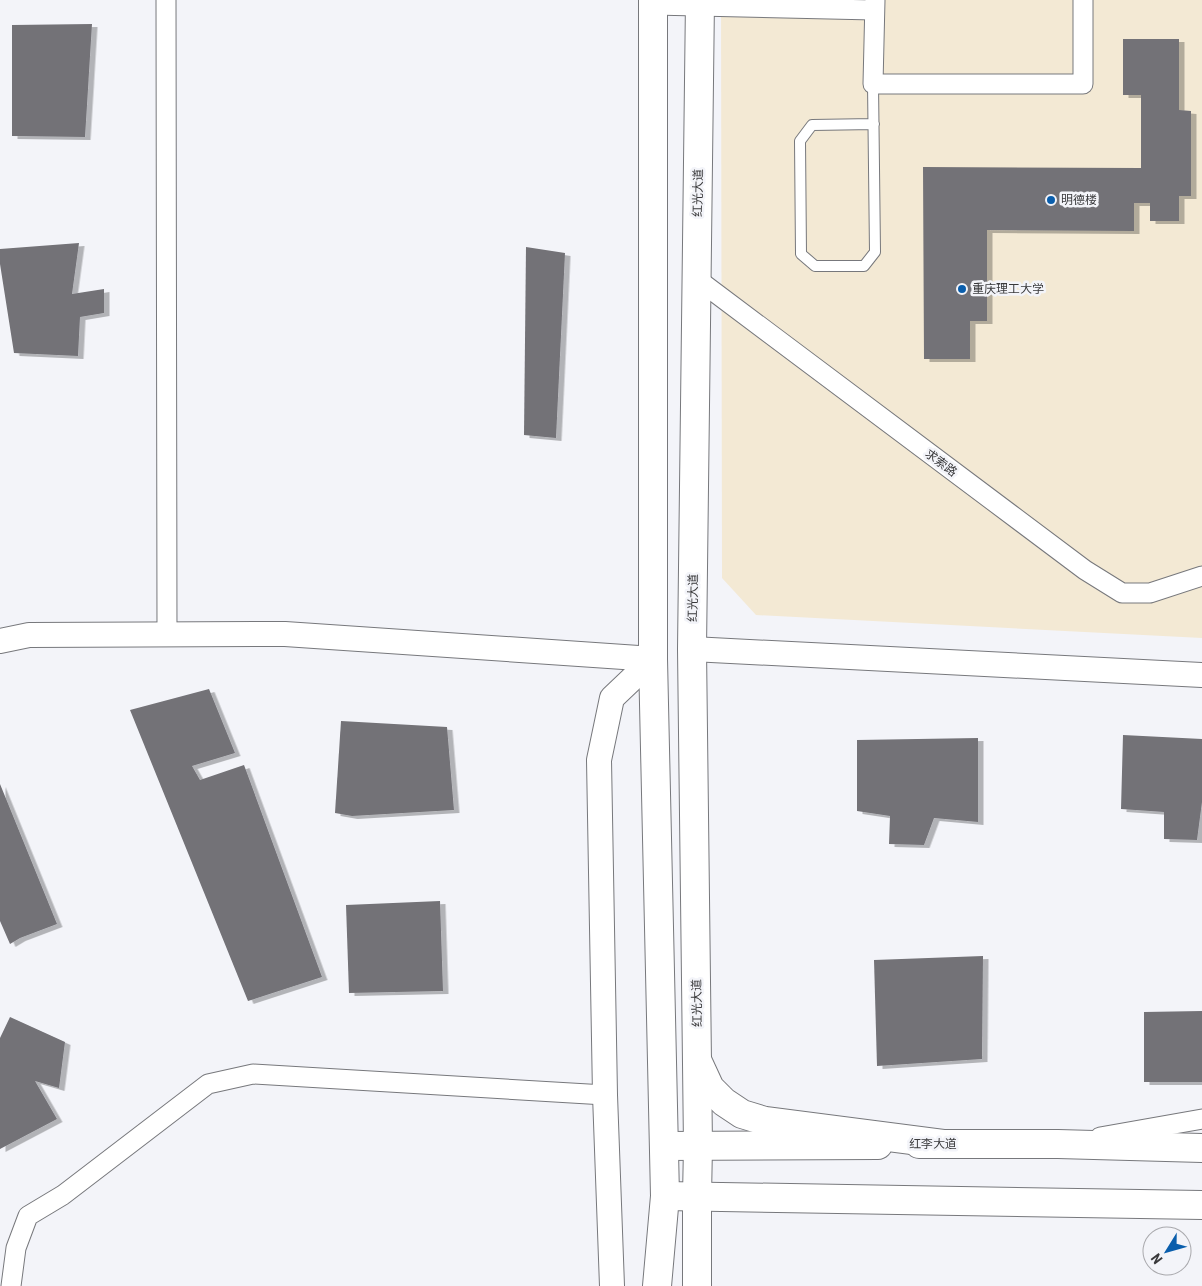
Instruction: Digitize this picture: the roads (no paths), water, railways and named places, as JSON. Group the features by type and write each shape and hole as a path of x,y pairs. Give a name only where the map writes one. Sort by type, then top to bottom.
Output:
{"main road":[{"path":"653,3 653,659 665,1196 657,1286"},
{"name":"红光大道","path":"697,1286 698,1146 692,648 700,3"},
{"path":"697,1061 710,1088 724,1102 742,1114 765,1121 943,1144"},
{"name":"红李大道","path":"664,1146 1058,1144 1202,1148"},
{"path":"665,1196 1202,1205"}],"street":[{"path":"166,0 167,634"},
{"path":"653,3 874,5 874,84 1082,84 1083,0"},
{"name":"求索路","path":"697,279 1085,570 1122,593 1150,593 1202,576"},
{"path":"0,641 29,635 285,634 653,659"},
{"path":"692,648 1202,676"},
{"path":"612,1286 605,1095 599,760 612,698 653,659"},
{"path":"11,1286 16,1248 28,1216 63,1195 208,1084 253,1074 605,1095"},
{"path":"1058,1144 1202,1119"}],"lane":[{"path":"874,84 874,124 874,252 864,266 815,266 801,254 800,141 812,124 874,124"}],"place":[{"name":"明德楼","path":"1051,200"},
{"name":"重庆理工大学","path":"962,289"}]}
